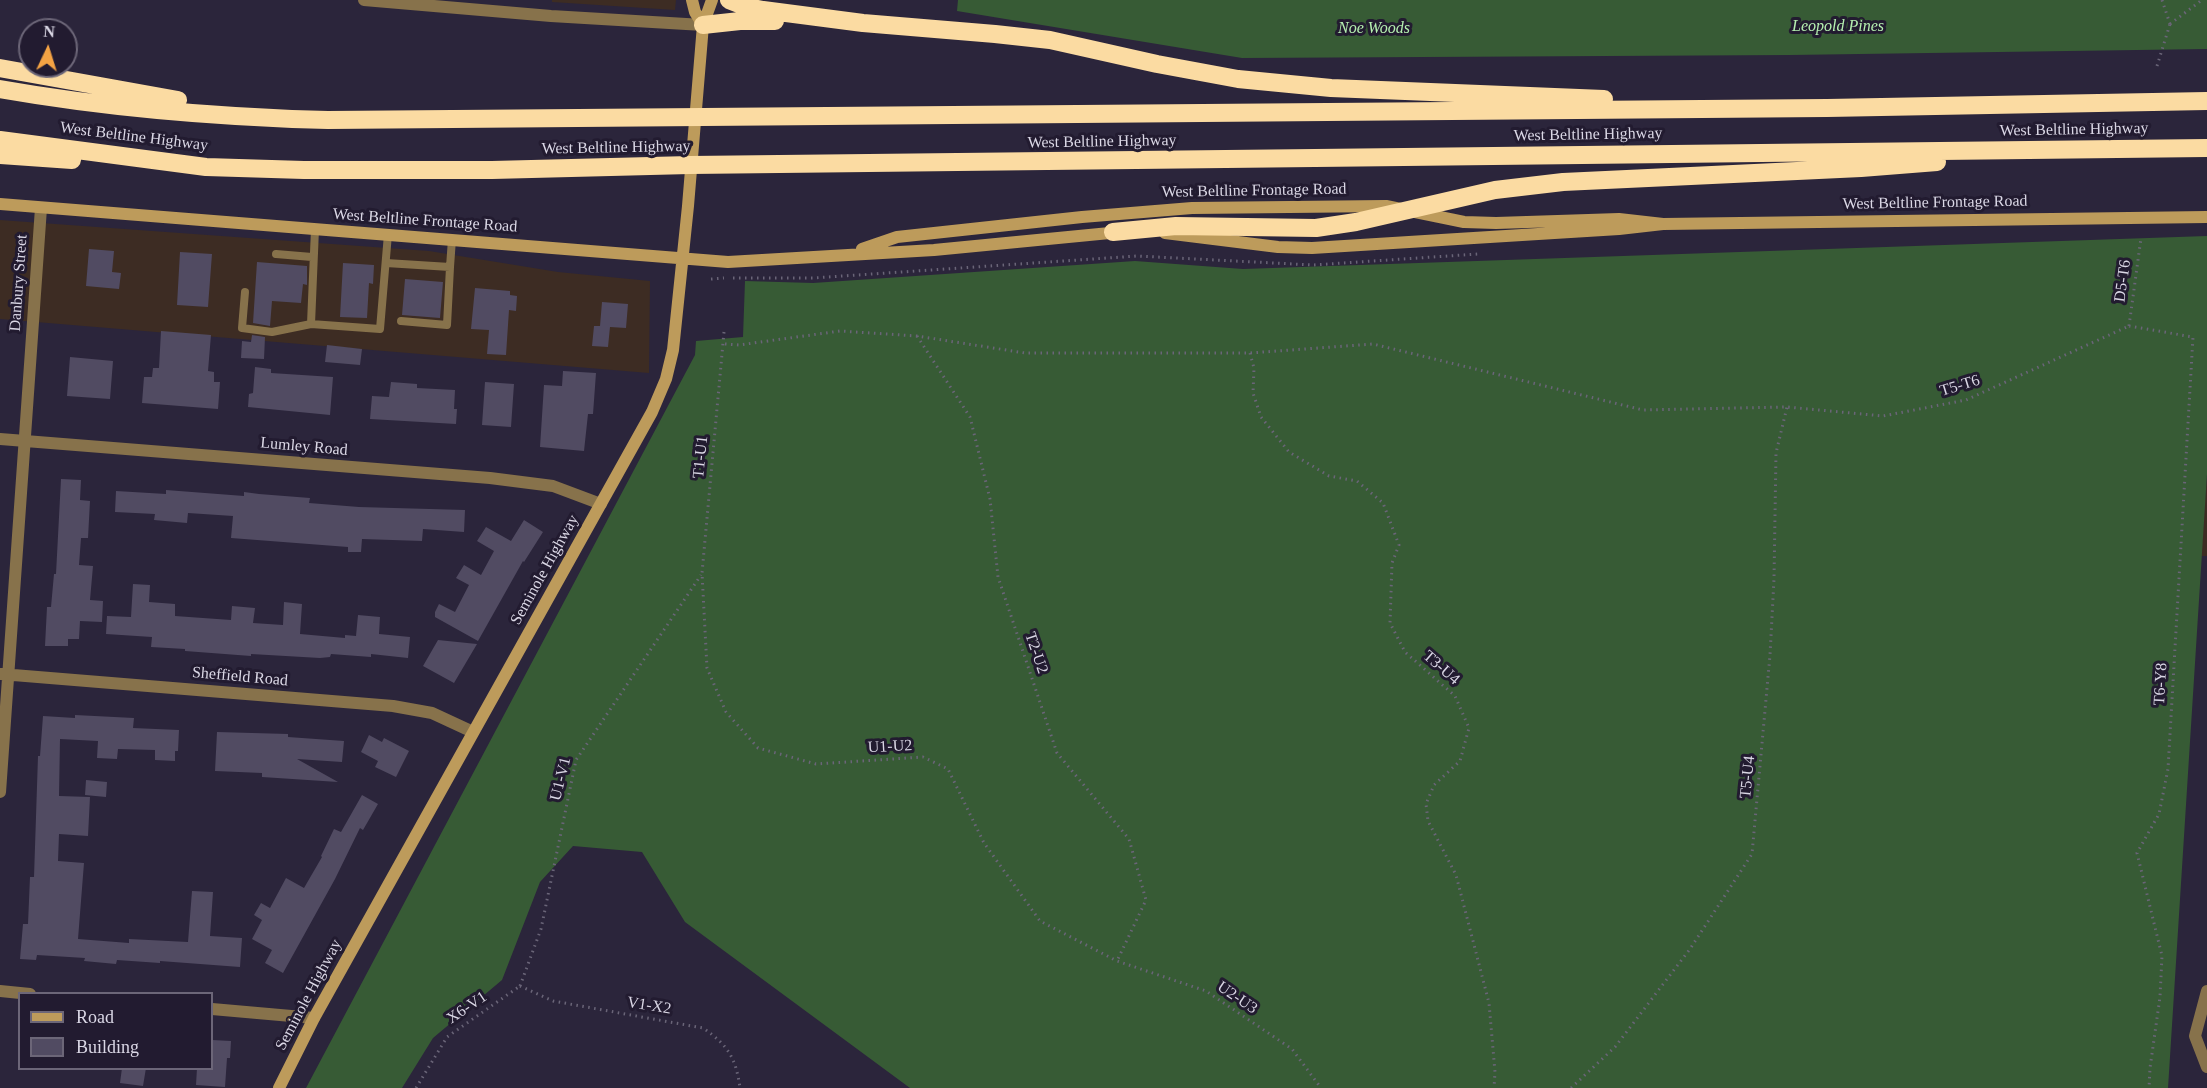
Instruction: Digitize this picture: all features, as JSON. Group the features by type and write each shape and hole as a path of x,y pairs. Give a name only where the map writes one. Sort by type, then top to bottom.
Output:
{"highway":[{"path":"729,0 763,10 863,23 1050,40 1175,68 1238,79 1286,84 1827,108"},
{"path":"703,25 740,21 863,23"},
{"path":"0,68 286,119"},
{"name":"West Beltline Highway","path":"0,88 105,105 286,119 402,121 1827,108 2207,101"},
{"name":"West Beltline Highway","path":"0,140 206,167 304,170 492,170 690,165 2207,148"},
{"path":"1113,232 1176,226 1316,228 1356,222 1495,190 1563,182 1861,168 2098,149"},
{"path":"0,155 206,167"}],"street":[{"path":"364,0 550,16 703,25"},
{"name":"Seminole Highway","path":"692,0 695,12 703,25"},
{"name":"Seminole Highway","path":"279,1088 314,1018 652,412 666,379 673,350 683,258 703,25 712,0"},
{"name":"West Beltline Frontage Road","path":"0,204 728,262 934,250 1113,232 1160,232 1278,247 1312,248 1619,229 1663,224 2207,217"},
{"name":"West Beltline Frontage Road","path":"847,254 897,237 1158,210 1386,206 1464,222 1619,219 1663,224"},
{"name":"Danbury Street","path":"0,792 4,674 41,208"},
{"name":"Lumley Road","path":"0,439 490,478 554,486 601,504"},
{"name":"Sheffield Road","path":"4,674 393,706 432,713 473,732"},
{"path":"0,991 18,992"},
{"path":"2207,992 2194,1036 2207,1067"},
{"path":"213,1009 314,1018"}],"lane":[{"path":"311,324 312,257 315,229"},
{"path":"245,292 242,328 272,332 311,324 380,329 388,234"},
{"path":"401,321 447,325 452,239"},
{"path":"276,254 312,257"},
{"path":"386,263 450,267"}],"path":[{"path":"2157,66 2170,24 2162,0"},
{"path":"2170,24 2202,0"},
{"name":"D5-T6","path":"2129,326 2141,238"},
{"path":"711,279 813,278 1137,256 1313,265 1482,254"},
{"name":"T5-T6","path":"724,344 739,345 840,331 917,336 1025,353 1250,353 1374,344 1643,410 1787,407 1883,416 1966,400 2129,326"},
{"name":"T6-Y8","path":"2129,326 2193,337 2168,769 2159,814 2137,853 2162,956 2160,997 2149,1088"},
{"name":"T1-U1","path":"702,573 724,332"},
{"name":"T2-U2","path":"917,336 970,417 990,499 998,577 1057,753 1130,839 1146,900 1117,962"},
{"name":"T3-U4","path":"1250,353 1254,368 1253,393 1261,417 1289,452 1329,476 1357,481 1383,503 1399,545 1392,563 1390,623 1405,652 1455,696 1468,728 1460,761 1434,785 1426,804 1428,821 1456,875 1489,1003 1496,1072 1494,1088"},
{"name":"T5-U4","path":"1571,1088 1615,1047 1690,949 1752,854 1770,655 1776,453 1787,407"},
{"name":"U1-U2","path":"702,573 708,668 726,712 758,748 816,764 923,757 948,769 984,843 1040,921 1117,962"},
{"name":"U1-V1","path":"520,986 541,929 576,760 702,573"},
{"name":"U2-U3","path":"1117,962 1206,991 1292,1049 1321,1088"},
{"name":"X6-V1","path":"416,1088 447,1036 520,986"},
{"name":"V1-X2","path":"520,986 553,1001 703,1028 721,1041 735,1061 740,1088"}],"shaded area":[{"path":"552,0 676,0 675,10 552,2"},
{"path":"0,220 429,251 558,272 650,281 649,373 0,319"},
{"path":"2207,474 2207,556 2201,556"}],"green space":[{"name":"Noe Woods","path":"958,0 2207,0 2207,49 1790,55 1242,58 957,11"},
{"path":"2207,236 2207,474 2168,1088 910,1088 685,922 642,852 573,846 540,882 502,980 433,1038 402,1088 306,1088 695,355 696,341 743,337 745,281 813,283 1135,261 1243,269"}],"building":[{"path":"89,249 114,251 112,272 121,273 119,289 86,286"},
{"path":"180,252 212,254 208,307 177,305"},
{"path":"257,262 307,266 307,285 303,284 301,303 272,301 270,326 253,323"},
{"path":"343,263 374,265 373,284 369,283 367,318 340,317"},
{"path":"405,279 443,282 440,318 402,315"},
{"path":"475,288 510,291 510,295 517,296 516,311 509,310 506,355 487,354 489,330 471,329"},
{"path":"602,302 628,304 626,328 610,327 608,347 592,346 594,326 600,326"},
{"path":"161,331 211,335 208,371 214,372 214,382 220,382 218,409 142,403 144,377 152,377 153,368 159,368"},
{"path":"252,335 265,337 264,359 241,358 242,341 251,342"},
{"path":"327,345 362,349 360,365 325,362"},
{"path":"70,357 113,361 110,399 67,396"},
{"path":"255,367 271,369 271,373 333,377 330,415 248,407 249,394 253,393"},
{"path":"563,371 596,373 593,414 588,414 584,451 540,447 544,385 562,386"},
{"path":"391,382 417,384 417,388 455,390 456,424 370,419 372,396 389,397"},
{"path":"485,382 514,384 511,427 482,425"},
{"path":"61,479 81,480 80,500 90,501 88,538 81,538 79,565 93,566 90,600 103,601 102,622 80,621 79,639 68,639 68,646 45,646 47,607 51,607 54,574 56,574"},
{"path":"166,490 244,496 244,492 310,498 309,503 359,507 465,510 464,532 423,529 422,541 362,539 361,552 348,552 348,547 231,538 233,516 188,513 187,523 154,520 155,514 115,512 116,491 166,494"},
{"path":"524,520 543,532 523,561 478,641 435,617 439,604 455,612 469,585 456,578 464,565 481,575 494,551 477,541 486,527 511,541"},
{"path":"133,584 150,585 149,602 175,604 175,616 231,620 232,606 255,608 253,623 283,625 284,602 302,604 300,634 345,638 345,635 356,636 358,615 380,617 379,634 410,637 408,658 371,654 371,657 331,654 330,657 320,658 251,654 251,656 185,651 185,649 151,647 152,637 106,634 107,616 131,617"},
{"path":"438,640 477,644 454,683 423,666"},
{"path":"75,715 134,718 133,728 179,730 175,761 155,760 155,750 118,749 117,759 97,758 98,741 60,739 59,796 90,797 88,836 59,834 58,861 84,863 78,939 129,943 129,939 188,942 192,891 213,892 210,936 242,938 240,967 160,961 160,963 117,960 116,964 84,961 85,958 37,955 36,960 20,959 23,924 28,924 30,877 34,877 38,756 40,756 43,716 75,718"},
{"path":"217,732 288,734 288,737 344,741 342,762 297,759 338,782 262,777 262,773 215,771"},
{"path":"369,735 382,742 384,738 409,751 396,777 375,767 378,761 361,752"},
{"path":"86,780 107,782 106,797 85,795"},
{"path":"362,795 378,804 363,830 360,828 335,879 283,973 265,963 272,950 252,939 262,920 254,915 261,903 270,908 286,878 304,888 322,857 334,829 341,832"},
{"path":"213,1040 231,1041 225,1087 196,1085 197,1070 213,1070"},
{"path":"122,1070 146,1070 143,1086 120,1083"}],"park label":[{"name":"Leopold Pines","path":"1838,27"}]}
